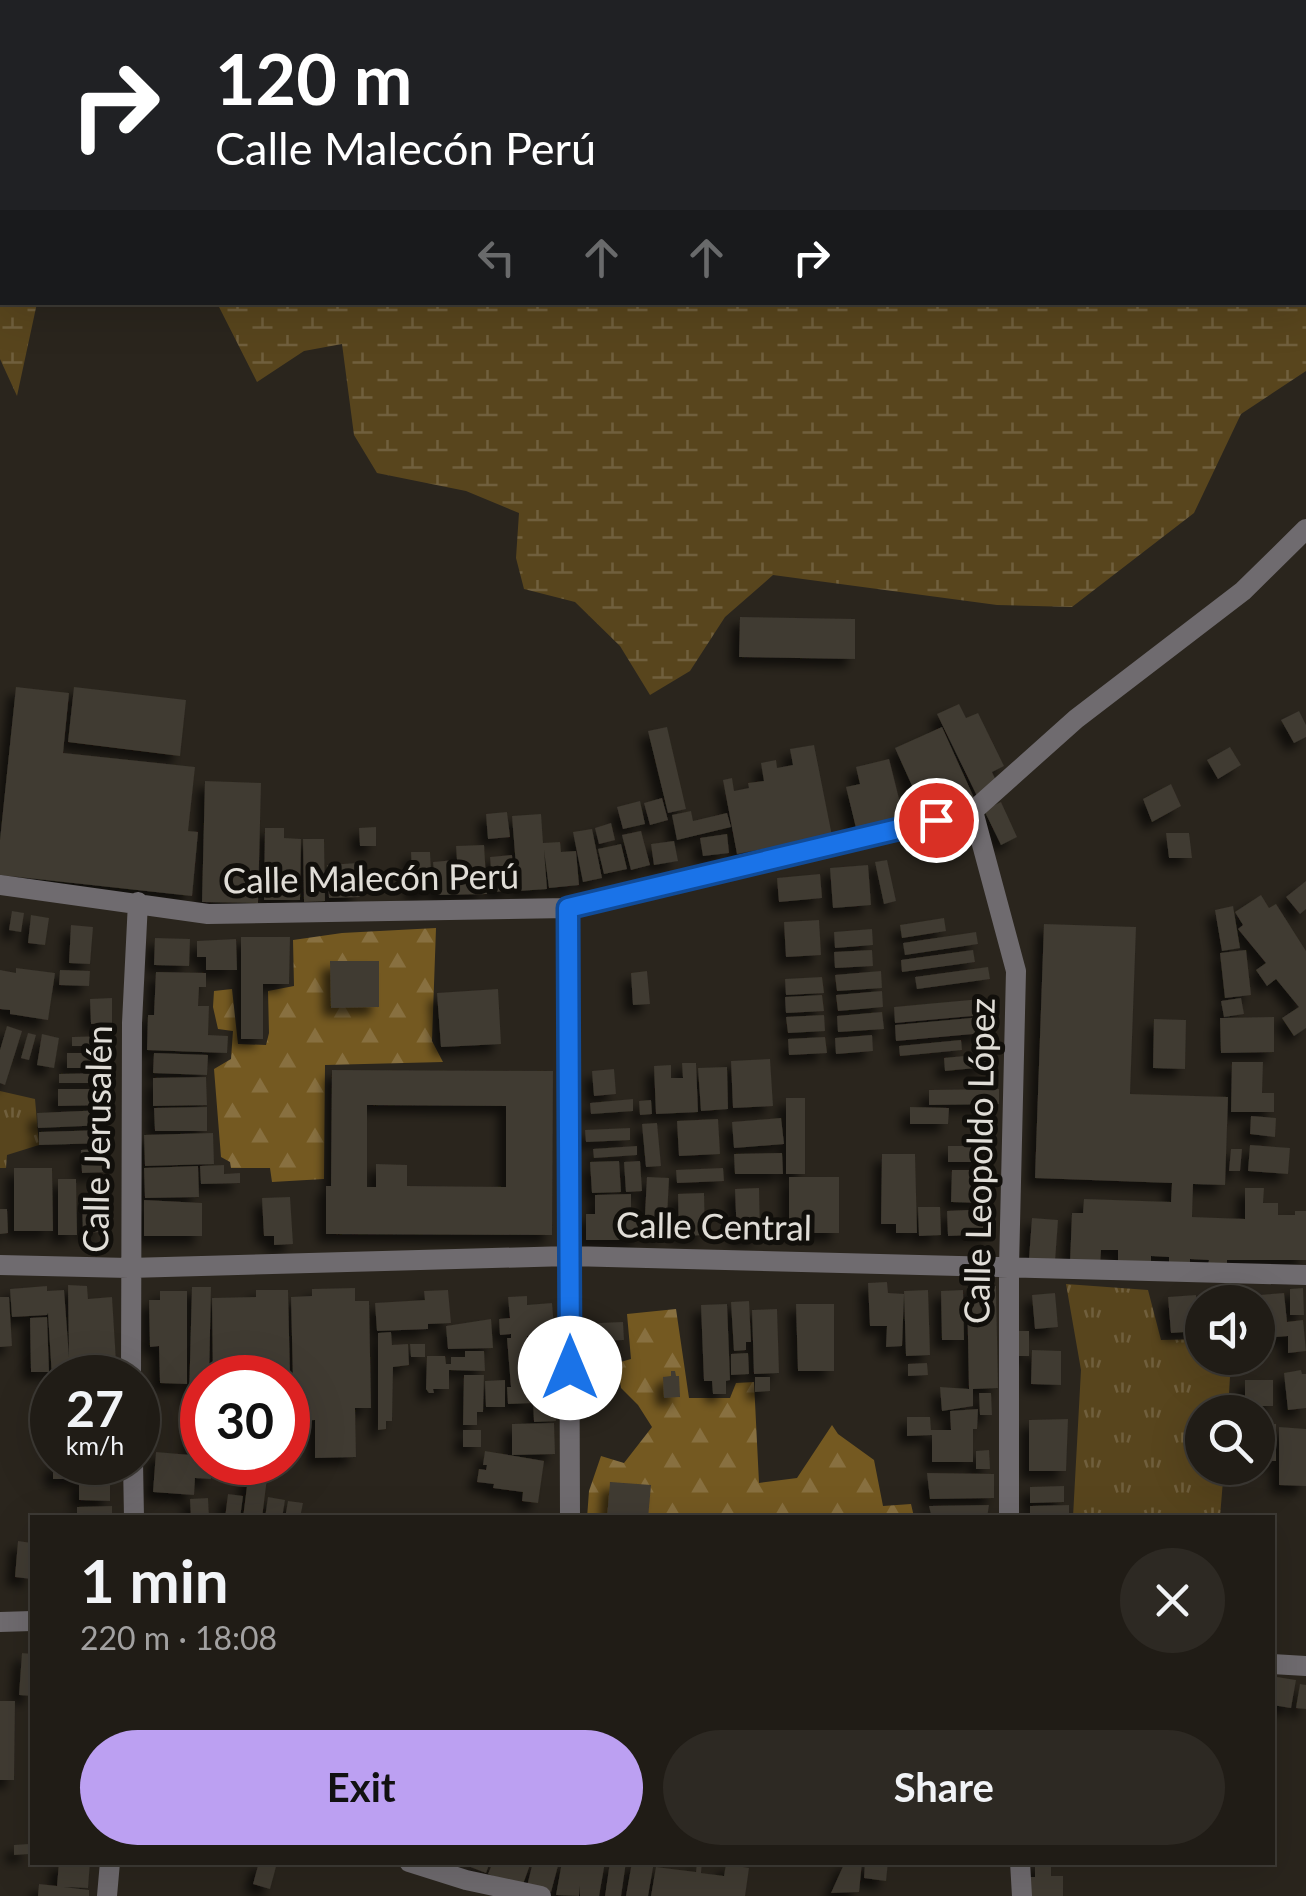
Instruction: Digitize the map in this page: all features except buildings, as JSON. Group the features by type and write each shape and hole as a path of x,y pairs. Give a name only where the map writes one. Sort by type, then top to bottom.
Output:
{"street":[{"path":"973,811 1076,719 1243,591 1306,529"},
{"name":"Calle Malecón Perú","path":"0,885 208,914 568,908 973,811"},
{"name":"Calle Leopoldo López","path":"973,811 1016,971 1009,1267 1009,1515"},
{"name":"Calle Jerusalén","path":"131,1355 132,1023 138,902"},
{"path":"568,908 570,1515"},
{"name":"Calle Central","path":"0,1265 129,1268 569,1256 1306,1275"},
{"path":"133,1485 134,1515"},
{"path":"0,1622 30,1621"},
{"path":"1275,1664 1306,1666"},
{"path":"106,1896 110,1865"},
{"path":"418,1865 541,1896"},
{"path":"1020,1865 1022,1896"}],"green space":[{"path":"0,305 37,305 17,396 0,359"},
{"path":"218,305 1306,305 1306,371 1241,414 1194,513 1072,607 997,605 773,575 725,617 690,671 650,695 620,646 575,602 524,589 516,558 519,513 466,491 377,473 354,435 342,344 304,351 257,382"},
{"path":"436,928 432,1041 443,1062 325,1065 324,1179 272,1182 270,1168 231,1168 230,1162 221,1157 214,1069 231,1059 233,1031 218,1029 214,991 232,989 238,1044 266,1045 268,991 294,986 293,940"},
{"path":"0,1091 35,1099 39,1145 7,1155 6,1168 0,1168"},
{"path":"1066,1284 1148,1290 1161,1340 1185,1339 1185,1375 1230,1375 1229,1395 1185,1395 1185,1485 1223,1485 1220,1515 1073,1515 1081,1370"},
{"path":"676,1309 689,1398 730,1398 736,1383 754,1382 759,1483 797,1478 832,1425 838,1434 874,1460 883,1506 911,1504 914,1515 587,1515 589,1491 601,1456 624,1463 652,1427 621,1388 617,1363 631,1359 627,1314"}],"route":[{"path":"570,1368 568,908 936,820"}]}
